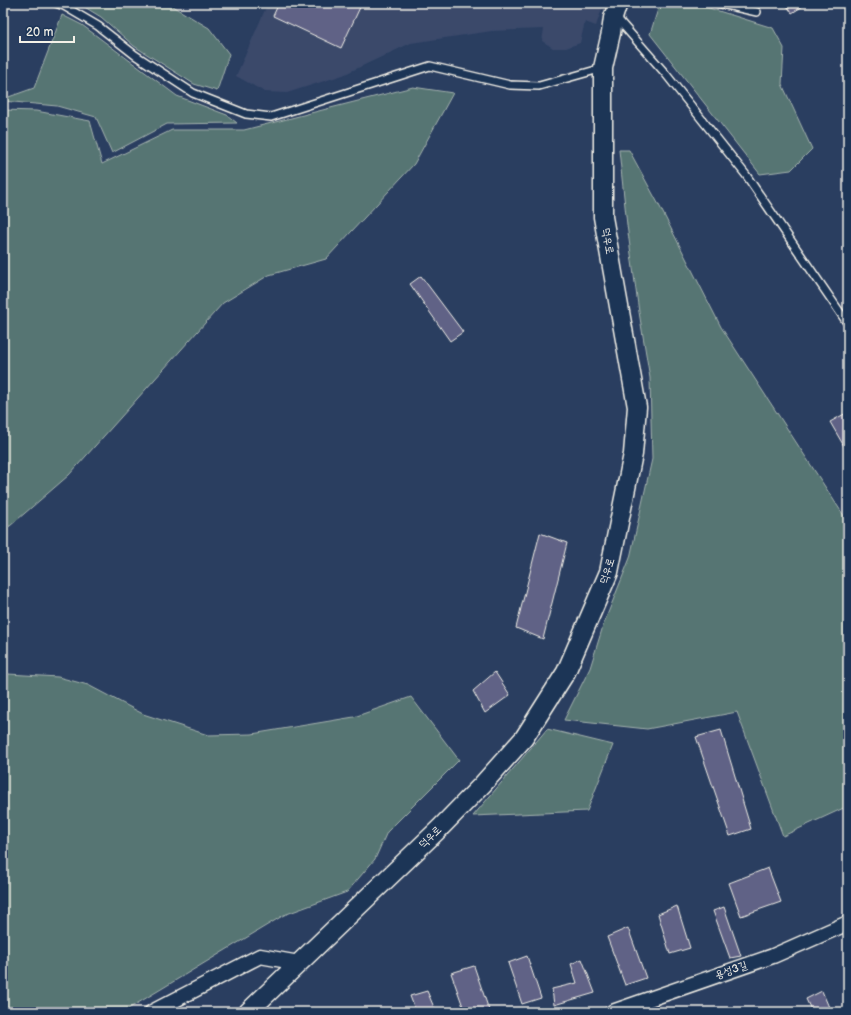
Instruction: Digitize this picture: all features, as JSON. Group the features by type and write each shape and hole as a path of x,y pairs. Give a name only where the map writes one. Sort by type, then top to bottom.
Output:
{"street":[{"name":"덕우로","path":"248,1012 440,828 482,785 524,738 566,672 609,572 633,454 637,407 603,217 603,68 616,9"},
{"name":"용성3길","path":"612,1012 773,956 848,923"},
{"path":"152,1012 260,956 299,963"}],"lane":[{"path":"56,3 64,6 98,26 135,55 193,93 246,114 272,117 430,66 510,85 539,86 603,68"},
{"path":"717,3 757,12"},
{"path":"616,9 746,175 848,324"}],"shaded area":[{"path":"268,3 604,3 596,26 585,22 580,43 566,48 553,48 542,41 544,29 492,31 411,43 343,75 287,93 265,92 236,76"}],"green space":[{"path":"78,3 167,3 209,28 229,54 217,91 194,84 134,46 101,17"},
{"path":"660,3 693,3 773,28 784,48 782,84 812,149 791,170 760,174 650,34"},
{"path":"62,15 82,25 177,96 227,115 237,123 167,124 112,153 96,117 57,106 3,101 3,99 34,88"},
{"path":"413,87 453,93 414,164 326,259 269,275 223,303 69,475 10,526 3,528 3,110 36,111 90,121 102,164 172,130 244,130"},
{"path":"619,150 629,150 660,207 721,327 848,522 848,806 783,836 737,712 647,729 564,720 590,668 604,623 630,558 652,459 650,378 627,225"},
{"path":"3,675 58,677 88,685 143,714 208,735 252,734 354,717 411,697 459,760 387,832 375,859 347,892 284,915 123,1012 3,1012"},
{"path":"547,729 613,745 587,811 473,816"}],"building":[{"path":"279,3 362,3 341,48 273,16"},
{"path":"785,3 808,3 792,13"},
{"path":"421,276 463,332 450,341 410,284"},
{"path":"848,412 848,453 830,422"},
{"path":"540,533 567,543 543,639 516,628"},
{"path":"495,672 510,695 485,713 473,691"},
{"path":"721,730 751,829 730,836 696,737"},
{"path":"768,868 781,902 741,916 729,883"},
{"path":"677,906 690,948 670,954 658,914"},
{"path":"724,907 741,956 730,958 713,911"},
{"path":"628,928 646,978 625,985 607,937"},
{"path":"527,956 541,998 522,1004 508,963"},
{"path":"582,959 595,993 554,1005 552,989 577,983 571,964"},
{"path":"474,966 489,1010 482,1012 465,1012 451,973"},
{"path":"427,991 436,1012 416,1012 410,996"},
{"path":"822,991 831,1012 812,1012 806,999"}]}
